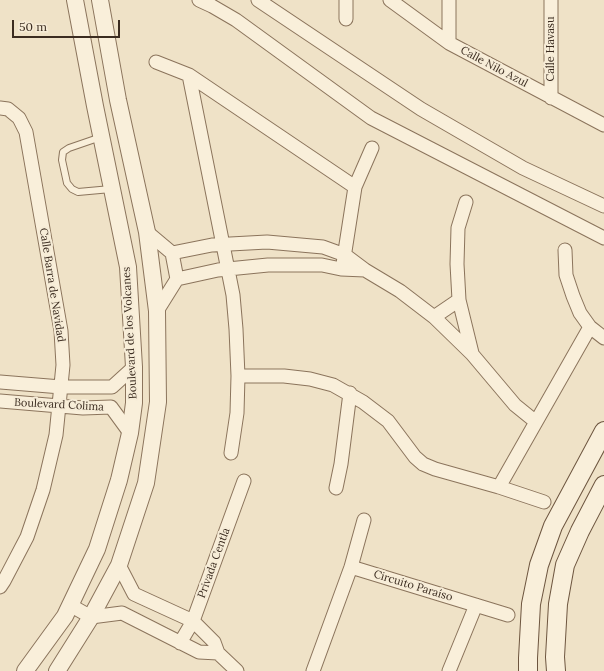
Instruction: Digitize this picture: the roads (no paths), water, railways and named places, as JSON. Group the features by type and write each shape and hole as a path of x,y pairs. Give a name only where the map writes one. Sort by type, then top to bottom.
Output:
{"main road":[{"path":"528,671 531,604 539,565 553,526 604,431"},
{"path":"556,671 555,657 558,604 565,566 580,531 604,485"}],"street":[{"name":"Boulevard de los Volcanes","path":"25,671 65,616 97,549 119,480 130,433 134,403 134,367 128,267 75,0"},
{"path":"57,671 92,617 119,565 146,483 158,402 157,311 147,232 118,100 100,0"},
{"path":"199,0 236,20 371,118 604,238"},
{"path":"258,0 421,109 523,168 604,206"},
{"path":"346,0 346,19"},
{"name":"Calle Nilo Azul","path":"390,0 449,43 604,125"},
{"path":"449,0 449,43"},
{"name":"Calle Havasu","path":"551,0 551,98"},
{"path":"156,62 188,75 355,188"},
{"path":"188,75 233,295 238,376 237,413 231,453"},
{"path":"95,106 118,100"},
{"name":"Calle Barra de Navidad","path":"0,108 8,109 19,118 26,132 61,331 63,365 56,434 43,490 27,537 0,587"},
{"path":"341,269 345,255 355,188 372,148"},
{"path":"466,202 458,228 457,264 459,300 472,354"},
{"path":"147,232 172,253 177,279 157,311"},
{"path":"172,253 212,245 267,242 323,247 345,255 365,270 400,291 434,317 472,354 515,404 536,422"},
{"path":"565,250 566,275 570,290 580,313 590,327 604,338"},
{"path":"177,279 228,269 268,265 322,265 341,269 365,270"},
{"path":"434,317 459,300"},
{"path":"499,487 590,327"},
{"name":"Boulevard Colima","path":"0,382 61,387 112,387 134,367"},
{"path":"238,376 284,376 333,385 350,393 388,421 415,457 423,464 544,502"},
{"path":"111,407 112,387"},
{"path":"336,488 341,464 350,393"},
{"name":"Boulevard Colima","path":"0,401 83,408 111,407 130,433"},
{"path":"134,403 158,402"},
{"name":"Privada Centla","path":"180,644 193,621 244,481"},
{"path":"313,671 351,567 364,520"},
{"path":"119,565 134,594 193,621 214,642 218,653 237,671"},
{"name":"Circuito Paraíso","path":"351,567 508,615"},
{"path":"122,613 134,594"},
{"path":"70,605 92,617 122,613 180,644 199,652 218,653"},
{"path":"449,671 476,605"}],"lane":[{"path":"101,137 69,148 63,152 62,160 67,183 72,189 78,192 112,189"}]}
